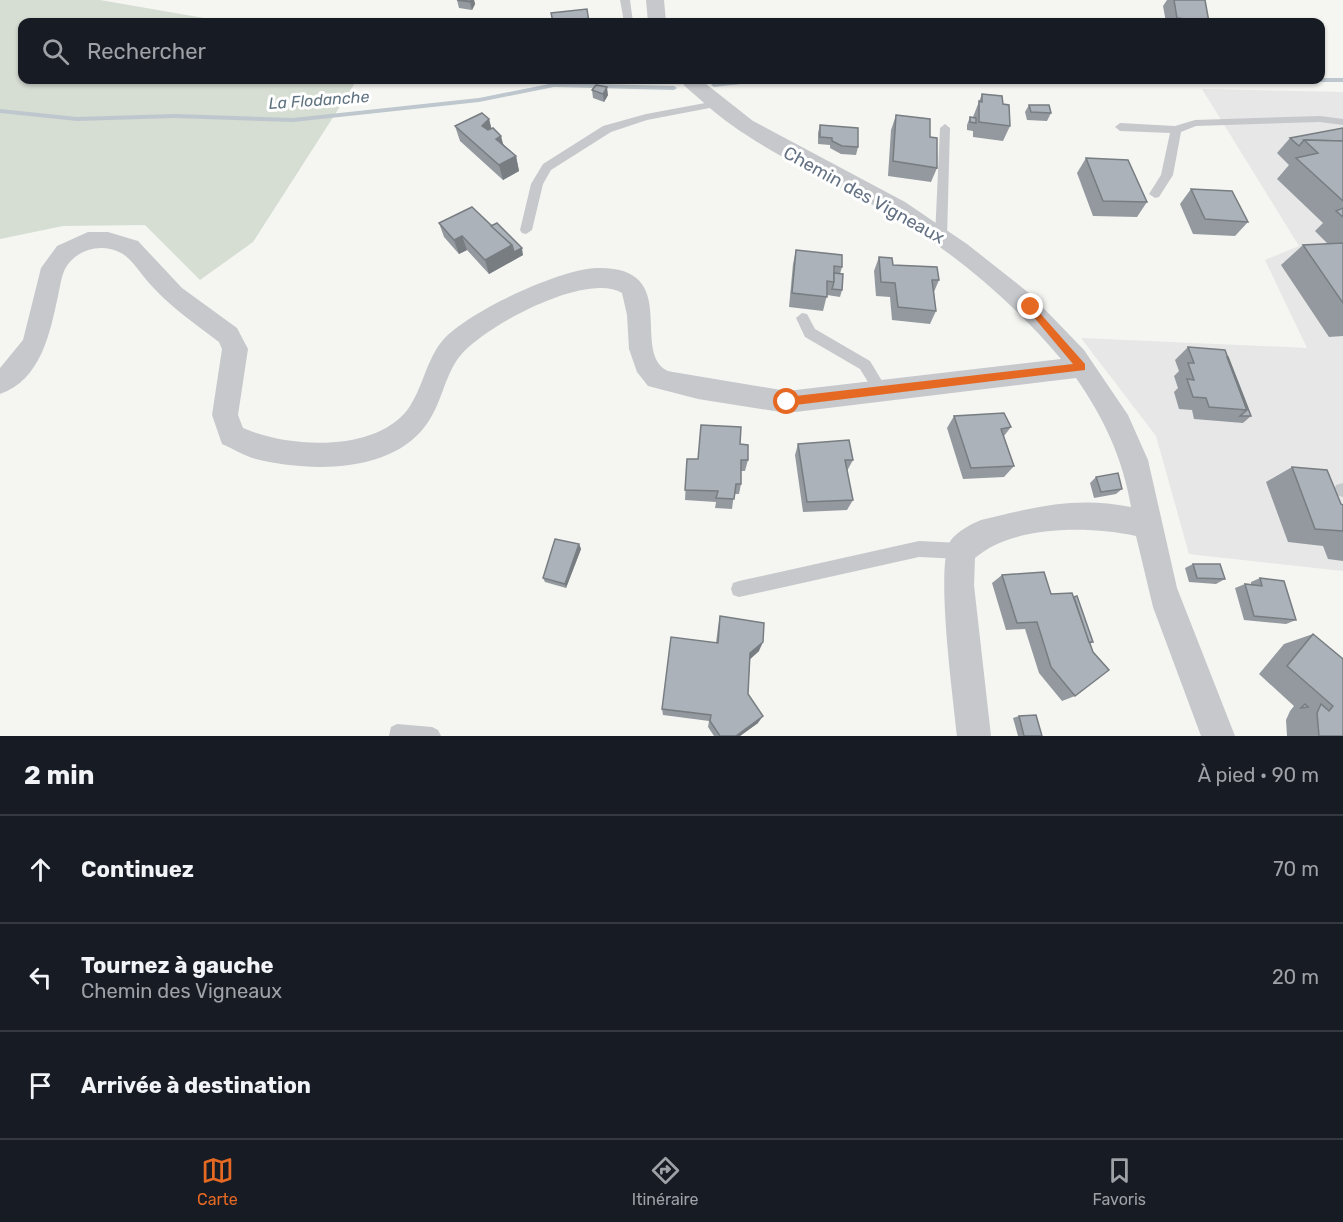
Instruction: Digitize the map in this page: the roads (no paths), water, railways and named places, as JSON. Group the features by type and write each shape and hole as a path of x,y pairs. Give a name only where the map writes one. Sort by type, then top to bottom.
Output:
{"street":[{"path":"655,0 657,18"},
{"name":"Chemin des Vigneaux","path":"694,84 730,116 781,149 859,189 941,237 987,269 1031,307 1081,367 1108,403 1134,460 1150,525 1161,586 1218,736"},
{"path":"0,383 16,370 35,344 53,268 65,252 88,240 108,240 130,247 174,295 228,335 235,349 225,415 232,436 256,447 347,454 378,447 418,417 439,367 452,346 469,330 559,285 593,277 614,276 630,284 639,300 643,361 658,379 787,402 1081,367"},
{"path":"974,736 959,585 961,551 981,534 1054,516 1102,515 1150,525"}],"lane":[{"path":"626,0 628,18"},
{"path":"526,230 537,184 547,167 606,129 646,117 716,104"},
{"path":"1120,127 1176,130 1195,123 1320,119 1343,122"},
{"path":"941,237 945,128"},
{"path":"1155,194 1167,175 1176,130"},
{"path":"802,318 810,333 865,365 881,391"},
{"path":"739,589 919,549 961,551"},
{"path":"397,733 432,736"}],"waterway":[{"name":"La Flodanche","path":"1325,80 1343,80"},
{"name":"La Flodanche","path":"714,85 723,84"},
{"name":"La Flodanche","path":"0,111 77,119 175,116 293,120 479,100 554,85 674,88"}]}
